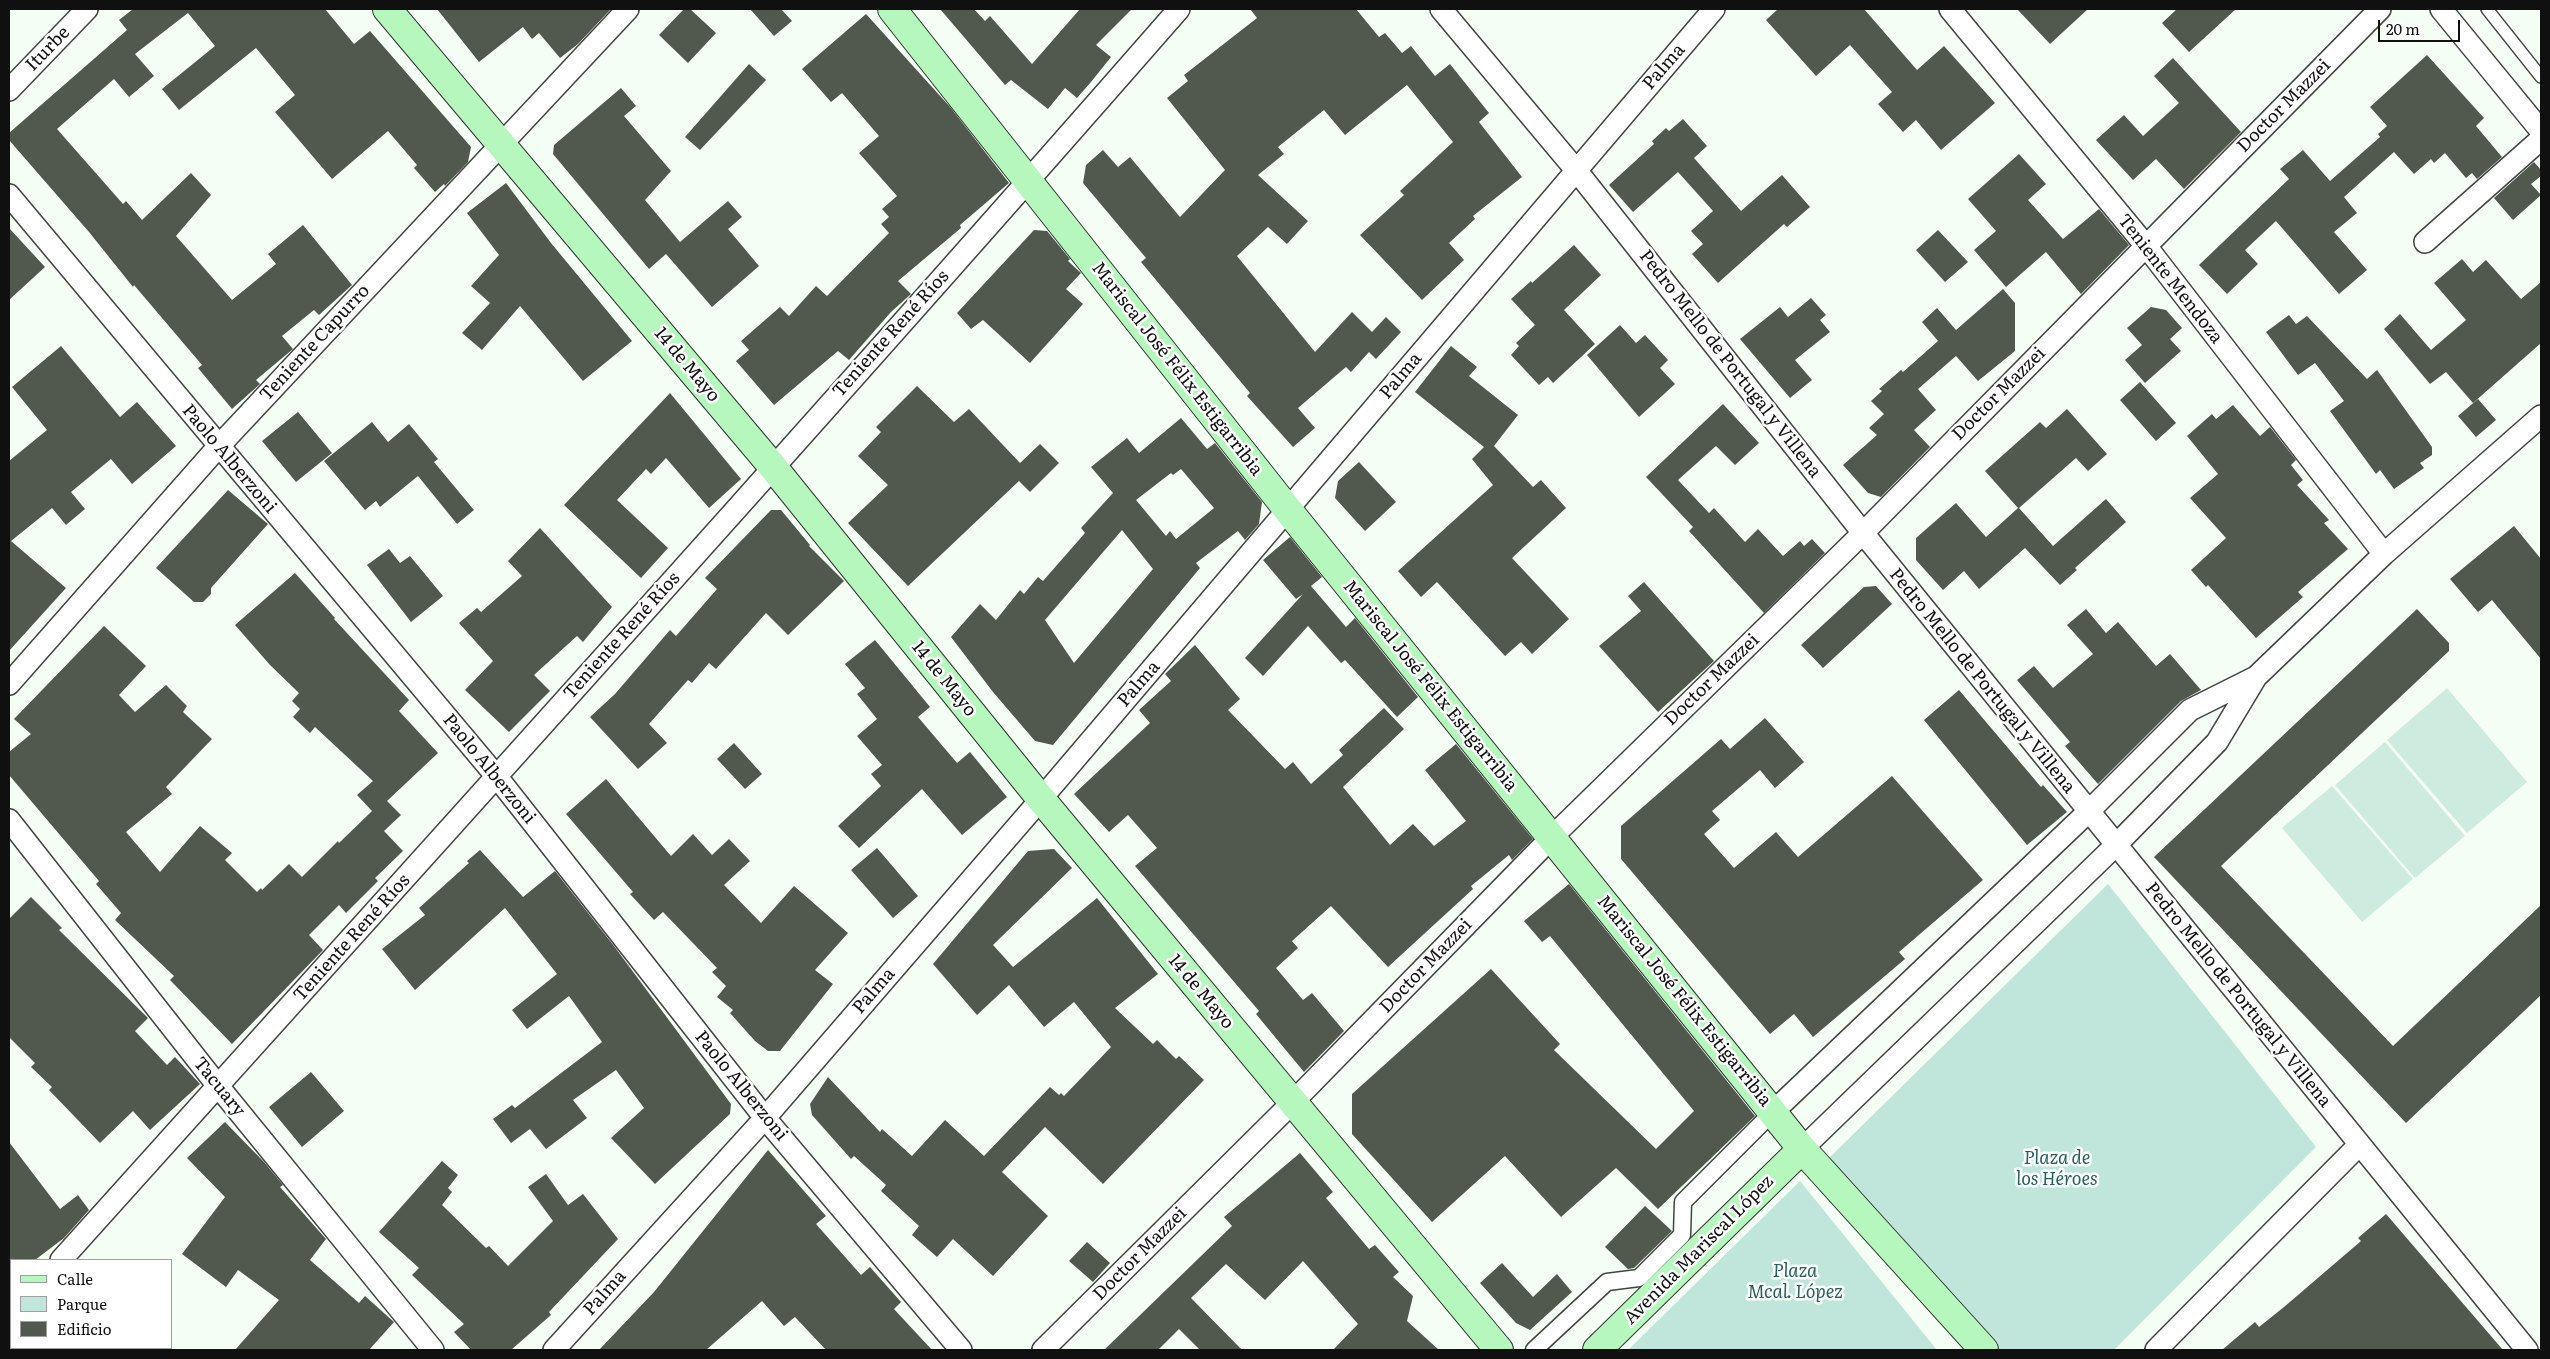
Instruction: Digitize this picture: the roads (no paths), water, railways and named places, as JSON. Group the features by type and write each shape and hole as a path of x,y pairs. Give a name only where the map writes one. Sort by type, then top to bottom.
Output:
{"main road":[{"name":"14 de Mayo","path":"387,9 772,467 1292,1103 1499,1350"},
{"name":"Mariscal José Félix Estigarribia","path":"892,9 1288,510 1802,1149 1984,1350"},
{"name":"Avenida Mariscal López","path":"1597,1350 1802,1149"}],"street":[{"name":"Iturbe","path":"9,90 87,9"},
{"name":"Teniente Capurro","path":"9,684 218,447 500,143 628,9"},
{"name":"Teniente René Ríos","path":"62,1259 497,777 1029,180 1178,9"},
{"name":"Pedro Mello de Portugal y Villena","path":"1441,9 1576,170 1863,533 2527,1350"},
{"name":"Palma","path":"554,1350 765,1118 1288,510 1714,9"},
{"name":"Teniente Mendoza","path":"1950,9 2146,246 2384,554"},
{"name":"Doctor Mazzei","path":"1042,1350 1292,1103 1552,837 1863,533 2380,9"},
{"path":"2441,9 2541,131"},
{"path":"2425,242 2541,139"},
{"name":"Paolo Alberzoni","path":"9,195 218,447 497,777 765,1118 961,1350"},
{"path":"1802,1149 2116,845 2217,742 2256,677 2384,554 2541,416"},
{"path":"1773,1112 2088,812 2190,710 2256,677"},
{"name":"Tacuary","path":"9,820 218,1086 433,1350"},
{"name":"Avenida Mariscal López","path":"1534,1350 1606,1282 1640,1278 1682,1235 1682,1202 1773,1112"},
{"path":"2156,1350 2359,1145"}],"lane":[{"path":"2487,9 2541,78"}],"park label":[{"name":"Plaza de los Héroes","path":"2057,1169"},
{"name":"Plaza Mcal. López","path":"1795,1282"}]}
